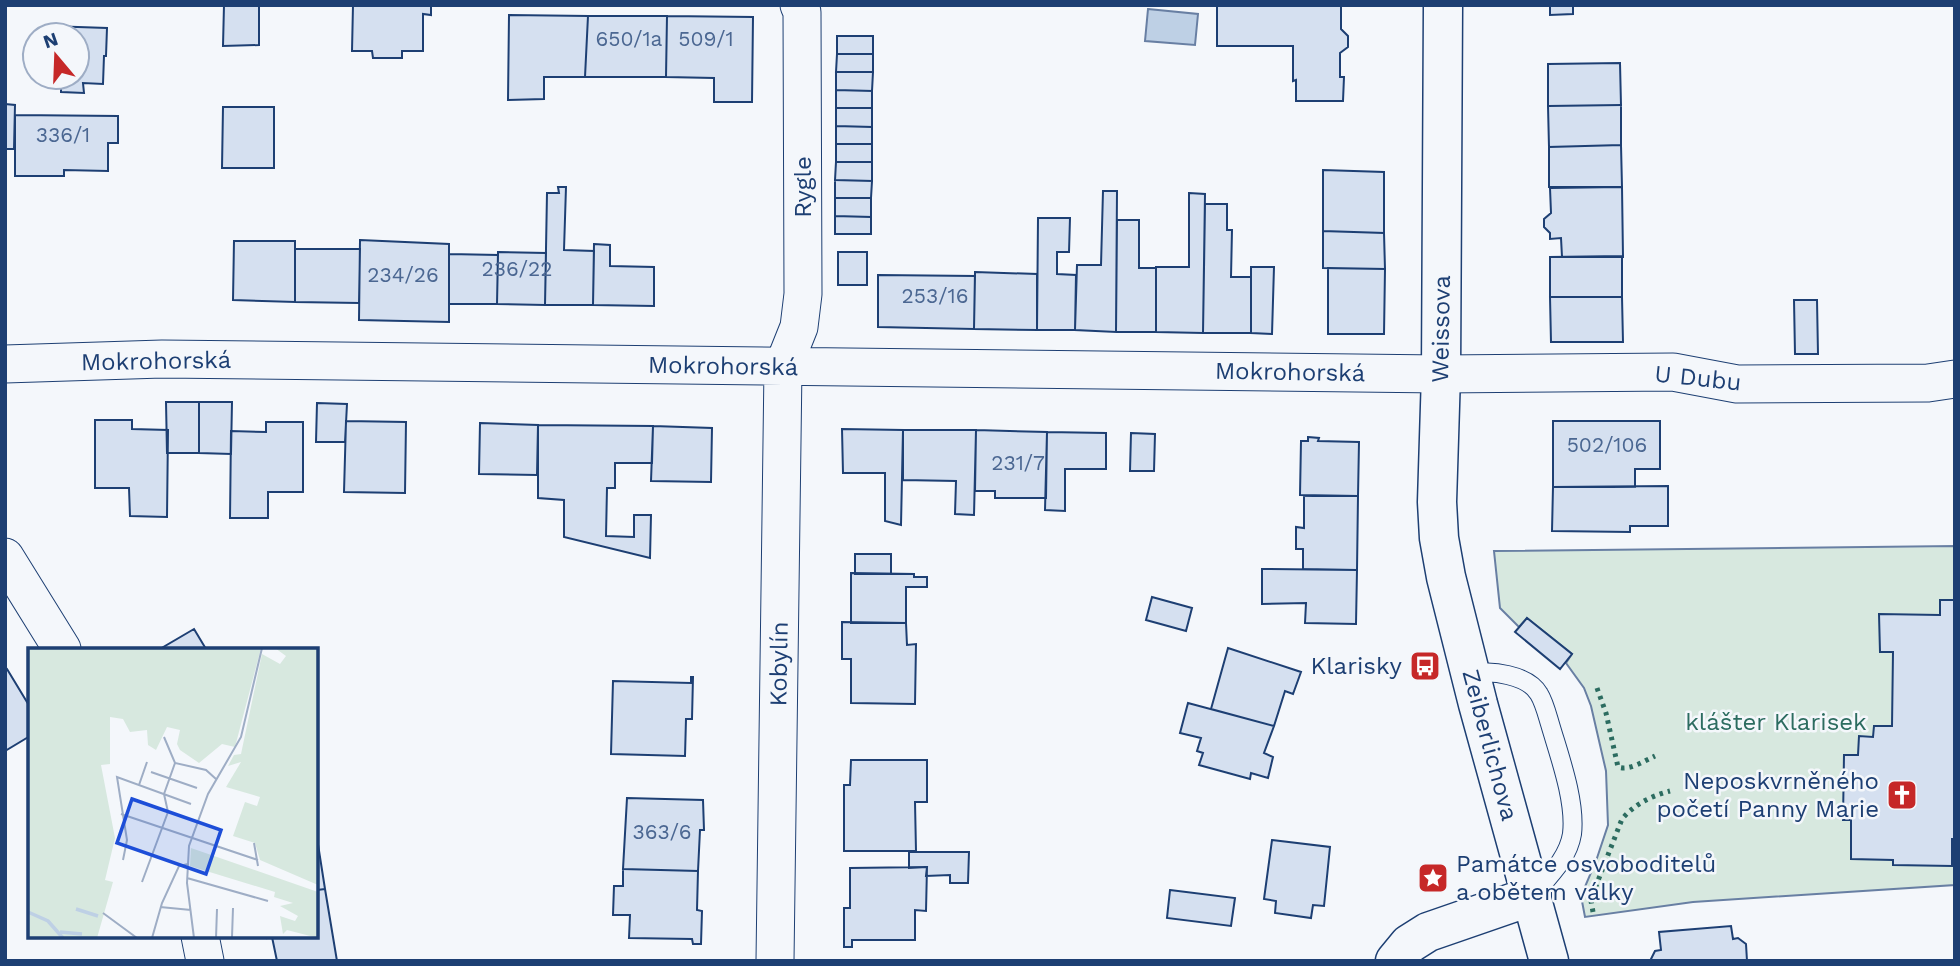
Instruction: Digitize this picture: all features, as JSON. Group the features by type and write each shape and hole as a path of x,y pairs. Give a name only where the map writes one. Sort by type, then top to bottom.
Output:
{"street":[{"name":"Rygle","path":"783,367 799,327 803,294 802,12 799,5"},
{"name":"Weissova","path":"1443,5 1438,538 1467,663"},
{"name":"Mokrohorská","path":"5,364 162,359 1441,374"},
{"name":"Kobylín","path":"775,961 783,367"},
{"name":"U Dubu","path":"1441,374 1673,372 1737,384 1928,383 1955,379"},
{"path":"5,557 61,648"},
{"name":"Zeiberlichova","path":"1467,663 1549,961"},
{"path":"1395,961 1409,944 1427,932 1532,896"},
{"path":"200,938 205,961"}],"lane":[{"path":"1467,663 1476,673 1506,674 1527,681 1539,693 1556,745 1569,795 1572,833 1564,857 1532,896"}],"green space":[{"name":"klášter Klarisek","path":"1955,546 1955,885 1693,902 1585,917 1581,896 1608,825 1606,771 1591,706 1584,688 1566,663 1572,654 1527,618 1519,627 1500,608 1494,551"}],"water":[{"path":"1148,9 1198,14 1195,45 1145,41"}],"building":[{"path":"224,5 259,5 259,45 223,46"},
{"path":"353,5 431,5 431,15 423,14 423,51 402,51 402,58 373,58 372,51 352,51"},
{"path":"1217,5 1341,5 1341,29 1348,36 1348,47 1340,53 1340,77 1344,77 1343,101 1296,101 1293,46 1217,46"},
{"path":"1550,5 1573,5 1573,14 1550,15"},
{"path":"509,15 588,16 585,77 544,77 544,99 508,100"},
{"path":"588,16 667,16 666,77 585,77"},
{"path":"667,16 753,17 752,102 714,102 714,78 666,77"},
{"path":"91,27 107,28 103,84 91,83"},
{"path":"837,36 873,36 873,54 837,54"},
{"path":"837,54 873,54 873,72 836,72"},
{"path":"1620,63 1621,105 1548,106 1548,64"},
{"path":"836,72 873,72 872,91 836,90"},
{"path":"836,90 872,91 872,108 836,108"},
{"path":"84,91 84,93 61,92"},
{"path":"5,104 15,105 14,149 5,149"},
{"path":"1621,105 1621,145 1549,147 1548,106"},
{"path":"223,107 274,107 274,168 222,168"},
{"path":"836,108 872,108 872,127 836,126"},
{"path":"15,115 118,116 118,143 108,143 108,171 64,170 64,176 15,176"},
{"path":"836,126 872,127 872,144 836,144"},
{"path":"836,144 872,144 872,162 836,162"},
{"path":"1621,145 1622,187 1549,187 1549,147"},
{"path":"836,162 872,162 872,181 835,180"},
{"path":"1323,170 1384,172 1384,233 1323,231"},
{"path":"835,180 872,181 871,198 835,198"},
{"path":"558,187 566,187 564,250 594,251 593,305 545,305 547,193 559,193"},
{"path":"1622,187 1623,257 1562,257 1561,238 1550,239 1550,233 1544,227 1544,219 1551,213 1550,188"},
{"path":"1103,191 1117,191 1116,332 1075,330 1077,265 1101,265"},
{"path":"1189,193 1205,194 1203,333 1156,332 1156,267 1189,267"},
{"path":"835,198 871,198 871,217 835,216"},
{"path":"1205,204 1227,204 1227,230 1232,230 1231,277 1251,277 1251,333 1203,333"},
{"path":"835,216 871,217 871,234 835,234"},
{"path":"1038,218 1070,218 1069,252 1057,252 1057,274 1076,275 1075,330 1037,330"},
{"path":"1117,220 1139,220 1139,268 1156,268 1156,332 1116,332"},
{"path":"1323,231 1384,233 1385,269 1323,268"},
{"path":"360,240 449,244 449,322 359,320"},
{"path":"234,241 295,241 295,302 233,300"},
{"path":"594,244 610,245 610,266 654,267 654,306 593,305"},
{"path":"295,249 360,249 359,303 295,302"},
{"path":"498,252 546,253 545,305 497,304"},
{"path":"838,252 867,252 867,285 838,285"},
{"path":"449,254 498,255 497,304 449,304"},
{"path":"1622,256 1622,297 1550,297 1550,257"},
{"path":"1251,267 1274,267 1272,334 1251,333"},
{"path":"1328,268 1385,269 1384,334 1328,334"},
{"path":"975,272 1037,274 1037,330 974,329"},
{"path":"878,275 975,276 974,329 878,327"},
{"path":"1550,297 1622,297 1623,342 1551,342"},
{"path":"1794,300 1817,300 1818,354 1795,354"},
{"path":"166,402 199,402 199,453 167,453"},
{"path":"199,402 232,402 231,454 199,453"},
{"path":"317,403 347,404 345,442 316,442"},
{"path":"95,420 132,420 132,429 168,430 167,517 130,516 129,488 95,488"},
{"path":"346,421 406,422 405,493 344,492"},
{"path":"1553,421 1660,421 1660,469 1635,469 1635,487 1553,487"},
{"path":"266,422 303,422 303,492 268,492 268,518 230,518 231,431 266,432"},
{"path":"480,423 538,425 537,475 479,474"},
{"path":"538,425 653,426 652,463 615,463 615,488 607,488 606,536 634,537 634,515 651,515 650,558 564,537 564,500 538,498"},
{"path":"653,426 712,428 711,482 651,481"},
{"path":"842,429 903,430 901,525 885,521 885,473 843,473"},
{"path":"903,430 976,430 974,515 955,514 956,481 903,480"},
{"path":"976,430 1047,432 1046,498 995,498 995,491 975,491"},
{"path":"1047,432 1106,433 1106,469 1065,469 1065,511 1045,510"},
{"path":"1131,433 1155,434 1154,471 1130,471"},
{"path":"1308,437 1319,438 1318,441 1359,442 1358,496 1300,495 1301,441 1308,441"},
{"path":"1668,486 1668,526 1630,526 1630,532 1552,531 1553,487"},
{"path":"1304,496 1358,496 1357,570 1303,569 1303,549 1296,549 1296,527 1304,528"},
{"path":"855,554 891,554 891,574 855,574"},
{"path":"1262,569 1357,570 1356,624 1305,623 1306,603 1262,604"},
{"path":"851,573 914,574 914,577 927,577 927,587 906,587 906,623 851,623"},
{"path":"1152,597 1192,608 1186,631 1146,620"},
{"path":"1940,600 1955,600 1955,839 1952,839 1952,866 1893,865 1893,860 1851,859 1851,820 1843,820 1844,755 1858,755 1859,736 1873,737 1874,726 1892,726 1893,652 1880,652 1879,614 1940,615"},
{"path":"1527,618 1572,654 1560,669 1515,632"},
{"path":"842,622 906,623 907,645 916,644 915,704 851,703 851,659 842,659"},
{"path":"194,629 205,648 162,648"},
{"path":"1228,648 1301,672 1293,694 1285,691 1274,726 1211,709"},
{"path":"7,669 28,704 28,737 5,751"},
{"path":"691,677 692,719 686,719 685,756 611,754 613,681 691,683"},
{"path":"1188,703 1274,726 1264,753 1273,757 1268,778 1251,773 1250,779 1199,765 1203,753 1197,751 1201,738 1180,733"},
{"path":"851,760 927,760 927,802 915,802 916,851 844,851 844,785 850,785"},
{"path":"627,798 703,800 704,830 700,830 698,871 623,869"},
{"path":"1272,840 1330,847 1324,906 1313,905 1311,918 1275,913 1276,901 1264,899"},
{"path":"318,844 325,889 318,890"},
{"path":"909,852 969,852 968,883 950,883 950,875 926,876 927,867 909,868"},
{"path":"927,867 926,911 915,910 915,940 852,940 852,947 844,947 844,908 850,908 850,868"},
{"path":"623,869 698,871 697,910 702,911 701,944 693,944 692,939 629,938 630,915 613,915 614,886 623,886"},
{"path":"325,889 337,961 277,961 272,938 318,938 318,890"},
{"path":"1170,890 1235,898 1231,926 1167,918"},
{"path":"1731,926 1733,939 1738,938 1746,944 1747,961 1650,961 1655,951 1661,950 1659,932"}],"hedge":[{"path":"1597,688 1606,713 1618,767 1632,767 1655,756"},
{"path":"1593,912 1591,901 1594,891 1622,819 1644,801 1670,791"}],"place":[{"name":"Klarisky","path":"1425,666"},
{"name":"Neposkvrněného početí Panny Marie","path":"1902,795"},
{"name":"Památce osvoboditelů a obětem války","path":"1433,878"}]}
